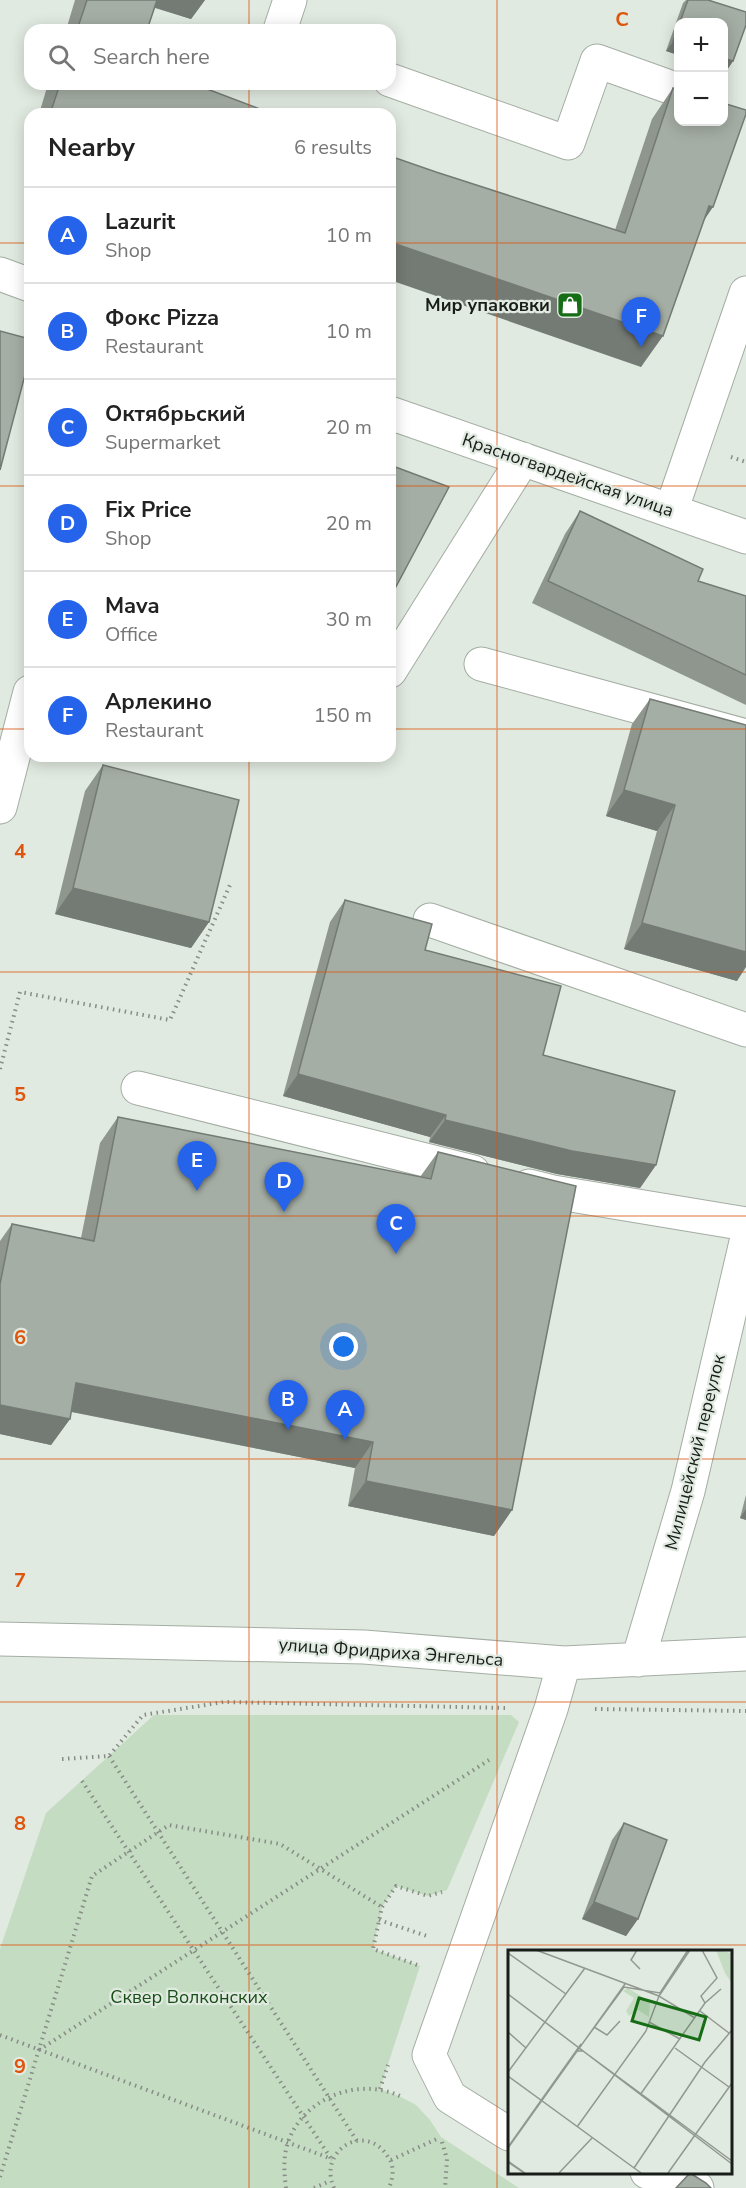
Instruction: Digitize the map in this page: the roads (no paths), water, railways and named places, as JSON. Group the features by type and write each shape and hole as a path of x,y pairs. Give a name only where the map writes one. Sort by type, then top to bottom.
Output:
{"street":[{"path":"282,24 291,0"},
{"path":"396,82 568,143 597,61 674,89"},
{"path":"0,274 24,283"},
{"path":"671,511 746,293"},
{"name":"Красногвардейская улица","path":"396,415 746,537"},
{"path":"396,661 523,459"},
{"path":"481,664 746,736"},
{"path":"0,807 24,715"},
{"path":"430,920 746,1030"},
{"path":"138,1088 553,1192 746,1224"},
{"name":"Милицейский переулок","path":"638,1660 688,1491 746,1242"},
{"name":"улица Фридриха Энгельса","path":"0,1639 364,1647 564,1663 746,1654"},
{"path":"508,2133 450,2097 429,2055 551,1709 564,1663"},
{"path":"676,2173 697,2188"}],"place":[{"name":"Мир упаковки","path":"570,305"},
{"name":"Арлекино","path":"641,347"},
{"name":"Mava","path":"197,1191"},
{"name":"Fix Price","path":"284,1212"},
{"name":"Октябрьский","path":"396,1254"},
{"name":"Фокс Pizza","path":"288,1430"},
{"name":"Lazurit","path":"345,1440"}],"park label":[{"name":"Сквер Волконских","path":"189,1997"}]}
